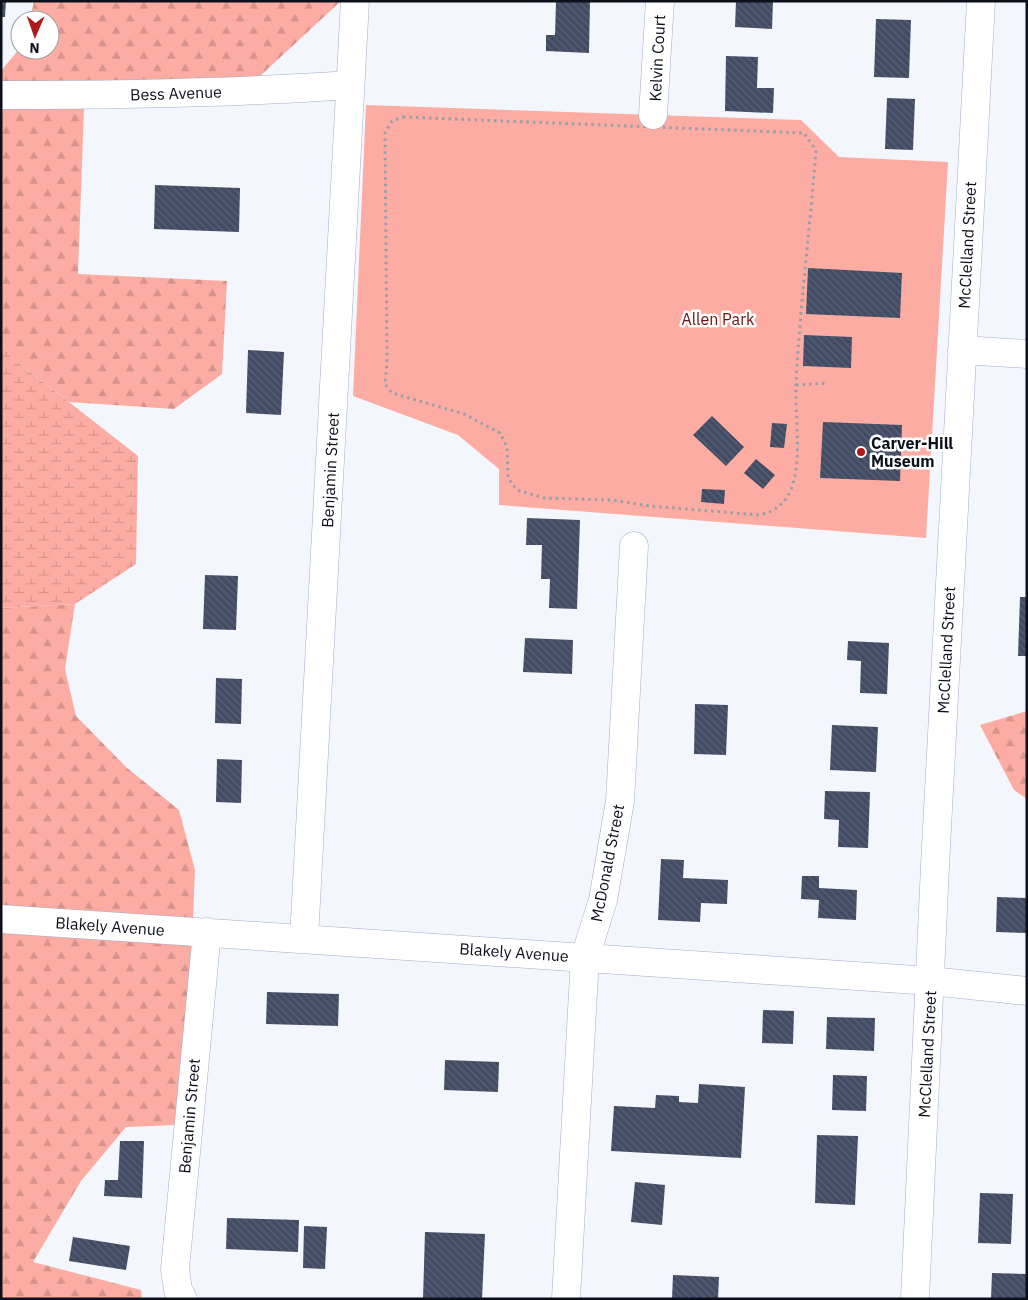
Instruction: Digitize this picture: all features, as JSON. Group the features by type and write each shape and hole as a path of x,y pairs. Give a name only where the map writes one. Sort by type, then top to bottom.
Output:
{"street":[{"name":"Benjamin Street","path":"304,938 355,1"},
{"name":"Kelvin Court","path":"653,115 660,1"},
{"name":"McClelland Street","path":"915,1299 981,1"},
{"name":"Bess Avenue","path":"1,95 96,95 283,90 350,85"},
{"path":"962,350 1027,354"},
{"name":"McDonald Street","path":"566,1299 586,957 603,900 620,801 634,546"},
{"name":"Blakely Avenue","path":"1,919 931,981 1027,991"},
{"name":"Benjamin Street","path":"183,1299 178,1290 175,1269 206,932"}],"path":[{"path":"404,117 804,133 816,150 796,384 796,464 791,488 780,506 770,513 759,515 650,506 612,500 544,498 516,490 508,478 507,446 500,433 464,414 392,393 385,384 387,363 385,133 392,121 404,117"},
{"path":"796,384 828,383"}],"green space":[{"path":"34,1 341,1 259,77 86,82 1,82 1,71 10,60 60,60 60,10 32,10"},
{"name":"Allen Park","path":"366,105 801,120 839,157 948,162 926,538 499,505 499,469 458,435 353,396"},
{"path":"1,108 84,108 78,274 227,281 222,374 174,409 69,402 10,356 1,339"},
{"path":"1,339 10,356 138,456 136,564 75,604 1,608"},
{"path":"75,604 65,669 76,716 126,767 179,810 195,870 193,918 1,906 1,608"},
{"path":"1027,711 1027,799 1014,790 980,725"},
{"path":"1,932 192,945 176,1125 126,1127 81,1181 33,1262 141,1290 142,1299 1,1299"}],"building":[{"path":"1,1 6,1 5,17 1,17"},
{"path":"556,1 590,1 589,53 546,51 546,35 555,35"},
{"path":"736,1 773,1 772,29 735,27"},
{"path":"876,19 911,20 909,78 874,77"},
{"path":"726,56 758,57 757,88 774,88 773,113 725,111"},
{"path":"887,98 915,99 913,150 885,149"},
{"path":"155,185 240,188 239,232 154,229"},
{"path":"808,268 902,273 900,318 806,314"},
{"path":"804,335 852,337 851,368 803,366"},
{"path":"248,350 284,352 281,415 246,413"},
{"path":"712,416 744,447 726,466 693,435"},
{"name":"Carver-Hill Museum","path":"823,422 902,425 900,481 820,478"},
{"path":"772,423 787,424 784,448 770,447"},
{"path":"756,459 775,475 763,489 744,473"},
{"path":"702,489 725,490 724,504 701,502"},
{"path":"527,518 580,520 577,609 549,608 550,579 541,579 542,545 526,545"},
{"path":"205,575 238,576 236,630 203,629"},
{"path":"1020,597 1027,597 1027,656 1018,656"},
{"path":"525,638 573,640 572,674 523,672"},
{"path":"848,641 889,643 887,694 860,693 861,661 847,660"},
{"path":"216,678 242,679 241,724 215,723"},
{"path":"695,704 728,705 726,755 694,754"},
{"path":"832,725 878,727 876,772 830,770"},
{"path":"217,759 242,760 241,803 216,802"},
{"path":"825,791 870,792 868,848 838,847 839,820 824,819"},
{"path":"661,859 684,860 683,878 728,880 727,904 701,903 700,922 658,920"},
{"path":"802,876 819,876 819,888 857,890 856,920 818,918 819,900 801,899"},
{"path":"997,897 1027,898 1027,933 996,932"},
{"path":"267,992 339,994 338,1026 266,1024"},
{"path":"763,1010 794,1011 793,1044 762,1043"},
{"path":"827,1017 875,1018 874,1051 826,1049"},
{"path":"445,1060 499,1062 498,1092 444,1090"},
{"path":"833,1075 867,1076 866,1111 832,1110"},
{"path":"699,1084 745,1087 741,1158 611,1151 614,1106 655,1108 656,1095 679,1096 679,1102 698,1103"},
{"path":"817,1135 858,1136 855,1205 815,1203"},
{"path":"120,1141 144,1141 142,1198 104,1196 105,1180 118,1180"},
{"path":"635,1182 665,1185 662,1225 631,1222"},
{"path":"980,1193 1013,1194 1011,1244 978,1243"},
{"path":"227,1218 299,1220 298,1252 226,1249"},
{"path":"304,1226 327,1227 325,1269 303,1268"},
{"path":"425,1232 485,1234 482,1299 423,1299"},
{"path":"73,1237 130,1246 126,1270 69,1261"},
{"path":"992,1273 1027,1274 1027,1299 991,1299"},
{"path":"673,1275 719,1277 718,1299 672,1299"}],"place":[{"name":"Carver-Hill Museum","path":"861,452"}]}
